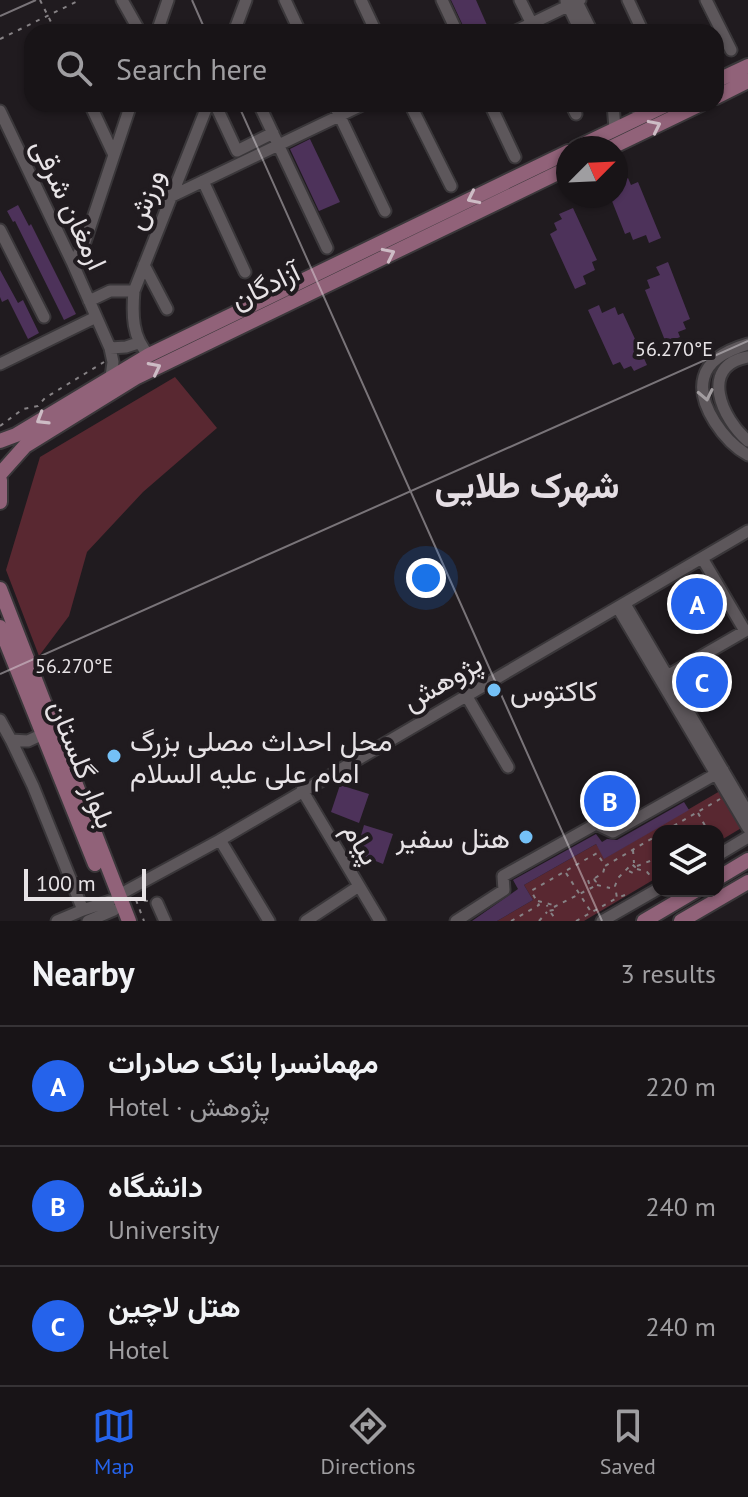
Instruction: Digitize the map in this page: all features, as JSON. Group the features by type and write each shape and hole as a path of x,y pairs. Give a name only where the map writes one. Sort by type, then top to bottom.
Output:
{"main road":[{"path":"724,77 748,66"},
{"path":"724,93 748,81"},
{"path":"601,136 651,112"},
{"path":"628,139 684,112"},
{"name":"آزادگان","path":"0,474 25,446 135,378 502,192 556,159"},
{"name":"آزادگان","path":"0,441 16,435 149,355 502,192 556,172"},
{"path":"0,480 0,502"},
{"name":"بلوار گلستان","path":"0,589 115,907"},
{"name":"بلوار گلستان","path":"0,627 115,907 129,921"},
{"path":"724,874 748,860"},
{"path":"681,921 748,882"},
{"path":"644,921 685,897"}],"street":[{"path":"122,0 136,24"},
{"path":"160,24 168,0"},
{"path":"237,24 246,0"},
{"path":"285,0 296,24"},
{"path":"361,0 372,24"},
{"path":"442,0 453,24"},
{"path":"520,0 532,24"},
{"path":"628,0 639,24"},
{"path":"706,0 718,24"},
{"path":"540,24 574,1"},
{"path":"574,1 579,24"},
{"path":"574,1 587,24"},
{"path":"724,36 731,50"},
{"name":"ارمغان شرقی","path":"0,111 73,264 111,353"},
{"path":"94,112 113,153"},
{"path":"73,264 85,242 128,112"},
{"name":"ورزش","path":"138,343 132,306 134,291 170,197 209,112"},
{"path":"216,112 237,151 273,133"},
{"path":"263,112 327,248"},
{"path":"170,197 278,145 334,112"},
{"path":"338,112 385,211"},
{"path":"414,112 451,186"},
{"path":"494,112 515,157"},
{"path":"614,112 615,129"},
{"path":"641,112 645,115"},
{"path":"203,181 245,272"},
{"path":"0,230 44,317"},
{"path":"144,265 167,309"},
{"path":"89,301 110,291 134,291"},
{"path":"0,364 96,317"},
{"path":"111,377 111,353 138,343 149,355"},
{"path":"748,344 726,352 711,364 703,378 713,420 726,440 748,455"},
{"path":"748,357 733,363 721,374 719,386 727,418 748,441"},
{"name":"پژوهش","path":"57,921 92,917 115,907 299,792 748,531"},
{"path":"667,676 745,631 702,558"},
{"path":"621,606 667,676 748,828"},
{"path":"621,606 719,772 748,813"},
{"path":"466,695 508,767"},
{"path":"0,720 92,917"},
{"path":"11,740 28,741 43,734"},
{"path":"456,921 504,890 503,876 596,824 613,832 719,772"},
{"name":"پیام","path":"299,792 371,921"},
{"name":"پیام","path":"299,792 380,921"},
{"path":"724,851 748,837"},
{"path":"220,840 269,921"},
{"path":"306,921 353,890"},
{"path":"602,921 652,893"},
{"path":"157,903 165,921"}],"path":[{"path":"40,0 52,24"},
{"path":"31,24 80,0"},
{"path":"0,39 24,28"},
{"path":"0,426 23,409 38,406 111,353"},
{"path":"676,825 728,794"},
{"path":"698,813 705,825"},
{"path":"590,886 588,880 603,873 605,866 652,839"},
{"path":"633,850 635,867"},
{"path":"511,921 539,905 531,891 597,853 605,866"},
{"path":"627,870 630,873 635,867 652,860"},
{"path":"617,898 616,882 627,870 627,865 650,874 652,879"},
{"path":"566,872 596,921"},
{"path":"594,879 596,884"},
{"path":"539,921 554,907 580,895 590,886 596,884 610,888"},
{"path":"576,921 623,894 639,900"},
{"path":"115,907 135,899 157,903"},
{"path":"135,899 144,921"},
{"path":"537,901 554,907"},
{"path":"547,905 557,921"}],"shaded area":[{"path":"175,377 217,428 143,492 87,552 69,616 39,656 6,570 40,457"},
{"path":"720,791 748,824 724,838 724,825 662,825"},
{"path":"652,831 652,881 584,921 497,921 533,900 524,885 596,844 605,858"}],"building":[{"path":"451,0 476,0 486,24 462,24"},
{"path":"310,139 340,202 319,211 290,149"},
{"path":"628,178 631,185 638,182 661,238 649,243 646,235 633,240 630,232 625,234 615,208 628,208"},
{"path":"18,205 29,226 31,224 76,314 64,320 15,221 7,211"},
{"path":"573,208 597,260 592,262 595,270 583,276 586,284 575,289 550,234 557,230 554,223 562,219 559,214"},
{"path":"668,262 690,319 683,322 686,329 678,332 680,337 666,343 645,290 650,288 647,280 660,275 656,267"},
{"path":"0,270 18,303 23,300 39,333 28,339 8,299 2,302"},
{"path":"599,305 602,313 615,307 618,315 623,313 647,365 634,371 631,366 624,369 620,362 613,365 588,310"},
{"path":"340,785 369,794 359,823 331,812"},
{"path":"684,802 689,810 663,825 652,825 652,831 604,859 596,844 524,885 533,900 497,921 472,921 518,889 513,880 596,834 602,842 617,840"},
{"path":"364,825 393,834 383,864 356,853"}],"place":[{"name":"مهمانسرا بانک صادرات","path":"697,604"},
{"name":"هتل لاچین","path":"702,682"},
{"name":"کاکتوس","path":"494,690"},
{"name":"محل احداث مصلی بزرگ امام علی علیه السلام","path":"114,756"},
{"name":"دانشگاه","path":"610,801"},
{"name":"هتل سفیر","path":"526,837"}],"district":[{"name":"شهرک طلایی","path":"527,484"}]}
